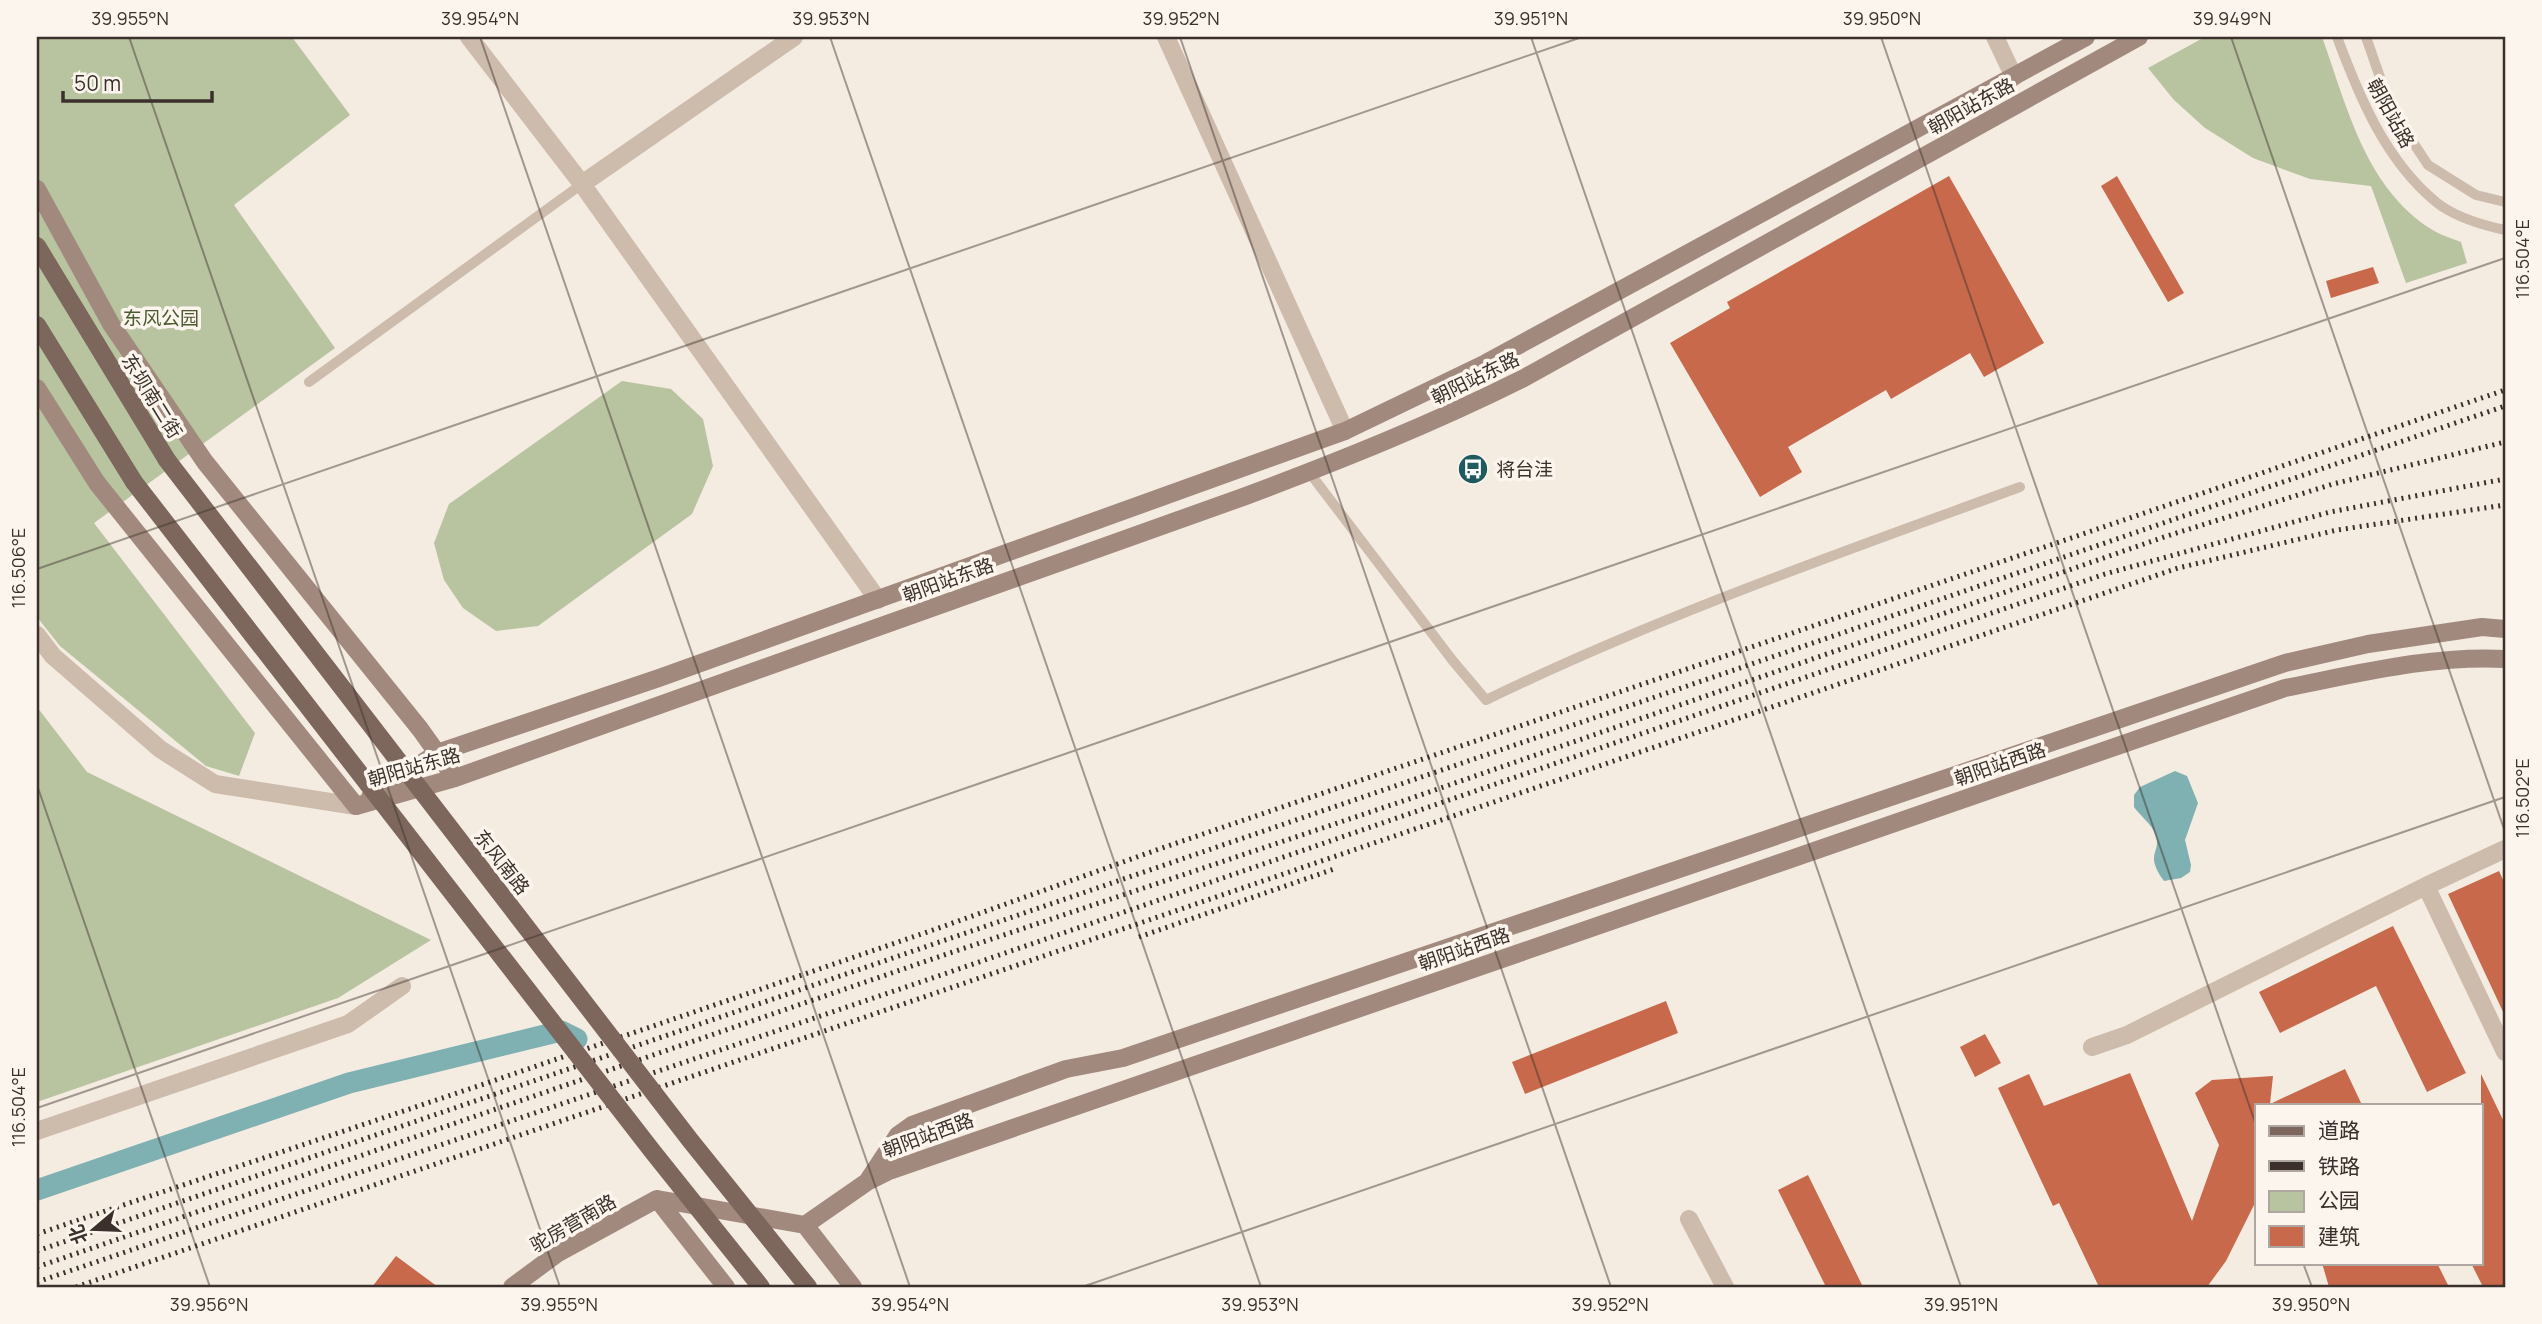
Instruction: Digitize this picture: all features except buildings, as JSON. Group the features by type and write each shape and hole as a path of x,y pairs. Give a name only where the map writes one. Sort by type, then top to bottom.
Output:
{"main road":[{"name":"朝阳站东路","path":"356,806 437,753 659,678 1345,431 1486,363 2086,37"},
{"name":"朝阳站东路","path":"356,806 455,778 1308,472 1457,411 1524,378 2139,37"},
{"path":"37,189 111,324 205,462 420,729 455,778"},
{"name":"东坝南二街","path":"37,246 167,460"},
{"path":"37,325 134,482 653,1152 761,1287"},
{"path":"37,388 97,483 356,806"},
{"name":"东风南路","path":"167,460 690,1140 808,1287"},
{"name":"朝阳站西路","path":"867,1182 898,1135 912,1125 1066,1069 1123,1058 2285,663 2368,645 2482,627 2505,629"},
{"name":"朝阳站西路","path":"867,1182 889,1171 1174,1070 2285,688 2424,663 2505,659"},
{"path":"805,1225 867,1182"},
{"path":"657,1199 805,1225 852,1287"},
{"path":"657,1199 726,1287"},
{"name":"驼房营南路","path":"512,1287 558,1253 657,1199"}],"street":[{"path":"469,37 582,184 878,600"},
{"path":"582,184 794,37"},
{"path":"1166,37 1345,431"},
{"path":"1994,37 2014,77"},
{"path":"37,635 53,656 160,749 215,784 356,806"},
{"path":"2092,1047 2127,1035 2505,849"},
{"path":"2426,886 2505,1052"},
{"path":"37,1131 348,1024 402,986"},
{"path":"1689,1219 1726,1287"}],"lane":[{"name":"朝阳站路","path":"2337,37 2353,82 2394,159 2437,203 2479,224 2505,230"},
{"name":"朝阳站路","path":"2366,37 2391,109 2428,165 2476,195 2505,202"},
{"path":"309,382 582,184"},
{"path":"1308,472 1486,700 1563,662 1745,588 2020,486"}],"green space":[{"name":"东风公园","path":"37,37 292,37 350,115 234,205 335,348 94,523 255,733 239,776 206,766 60,646 37,617"},
{"path":"2205,37 2322,37 2350,117 2374,168 2408,212 2434,231 2461,242 2467,263 2406,283 2371,186 2310,179 2253,158 2205,128 2174,100 2148,68"},
{"path":"622,381 671,389 703,419 713,466 692,514 538,626 496,631 463,608 444,580 434,543 449,504"},
{"path":"37,707 87,772 431,940 338,998 37,1102"}],"water":[{"path":"2175,771 2187,776 2198,803 2185,840 2190,872 2181,878 2164,881 2155,864 2155,834 2134,807 2134,795 2140,787"}],"waterway":[{"path":"37,1190 349,1083 561,1031 577,1039"}],"railway":[{"path":"37,1234 484,1084 936,929 1162,848 2505,390"},
{"path":"37,1251 2505,406"},
{"path":"37,1267 941,956 1406,800 2167,536 2333,484 2505,442"},
{"path":"37,1282 950,972 2105,574 2330,512 2505,479"},
{"path":"76,1287 2178,568 2337,530 2505,505"},
{"path":"1139,937 1334,869"}],"place":[{"name":"将台洼","path":"1473,469"}]}
